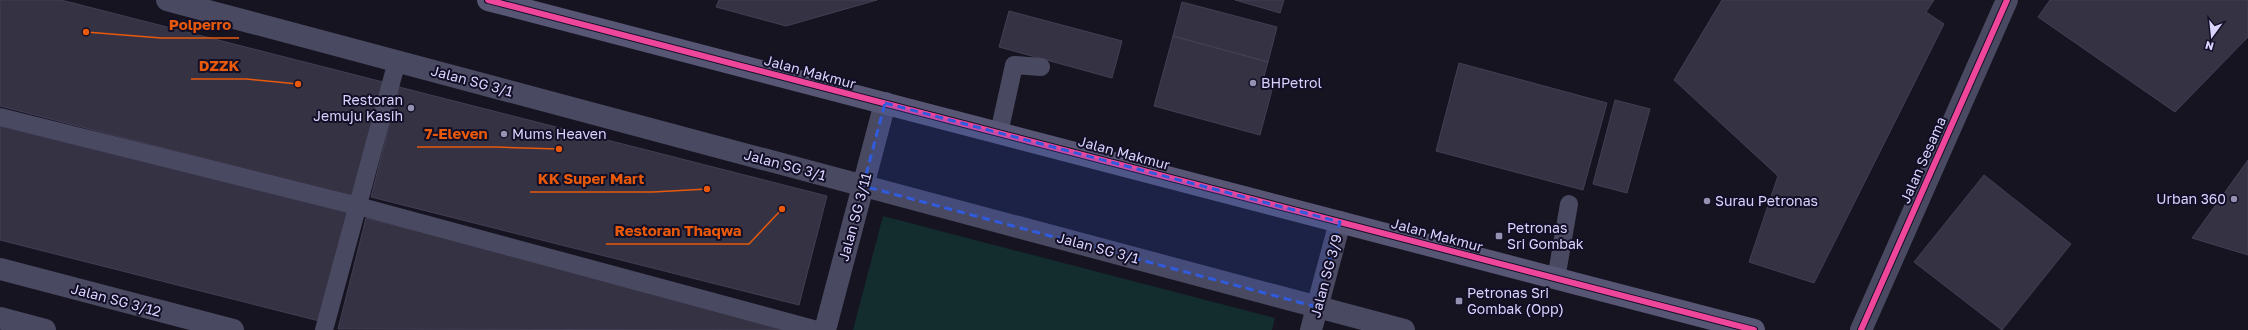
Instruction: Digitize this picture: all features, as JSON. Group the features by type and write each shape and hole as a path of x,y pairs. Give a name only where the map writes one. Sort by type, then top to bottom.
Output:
{"street":[{"name":"Jalan SG 3/1","path":"167,0 1404,330"},
{"name":"Jalan Makmur","path":"488,0 1754,330"},
{"name":"Jalan Sesama","path":"1862,330 2007,0"},
{"name":"Jalan SG 3/11","path":"825,330 885,103"},
{"name":"Jalan SG 3/9","path":"1311,330 1340,222"},
{"name":"Jalan SG 3/12","path":"0,269 233,330"},
{"path":"0,318 45,330"}],"lane":[{"path":"324,330 397,61"},
{"path":"999,133 1014,65 1041,67"},
{"path":"0,117 358,206 817,330"},
{"path":"1556,279 1569,204"}],"highlighted area":[{"path":"885,103 1340,222 1317,307 863,186"}],"green space":[{"path":"883,216 1275,318 1272,330 853,330"}],"building":[{"path":"0,0 61,0 383,82 354,197 0,106"},
{"path":"719,0 877,0 786,26 716,7"},
{"path":"1235,0 1284,0 1280,13"},
{"path":"1722,0 1934,0 1926,12 1944,24 1814,283 1749,262 1778,176 1674,80"},
{"path":"2050,0 2248,0 2248,37 2175,112 2038,17"},
{"path":"1182,2 1277,27 1268,62 1173,36"},
{"path":"1009,11 1122,41 1112,78 999,47"},
{"path":"1173,36 1268,62 1261,87 1272,90 1260,135 1154,106"},
{"path":"1459,63 1607,103 1583,190 1436,151"},
{"path":"399,87 827,196 799,305 371,197"},
{"path":"1615,100 1650,109 1627,193 1593,184"},
{"path":"0,124 350,213 323,322 0,240"},
{"name":"Urban 360","path":"2248,160 2248,255 2192,238"},
{"path":"1984,175 2071,244 2002,330 1914,262"},
{"path":"366,218 794,327 793,330 338,329"}],"cycle path":[{"path":"488,0 1754,330"},
{"path":"1861,330 2007,0"}],"place":[{"name":"Polperro","path":"86,32"},
{"name":"BHPetrol","path":"1253,83"},
{"name":"DZZK","path":"298,84"},
{"name":"Restoran Jemuju Kasih","path":"411,108"},
{"name":"Mums Heaven","path":"504,134"},
{"name":"7-Eleven","path":"559,149"},
{"name":"KK Super Mart","path":"707,189"},
{"name":"Urban 360","path":"2234,199"},
{"name":"Surau Petronas","path":"1707,201"},
{"name":"Restoran Thaqwa","path":"782,209"},
{"name":"Petronas Sri Gombak","path":"1499,236"},
{"name":"Petronas Sri Gombak (Opp)","path":"1459,301"}]}
